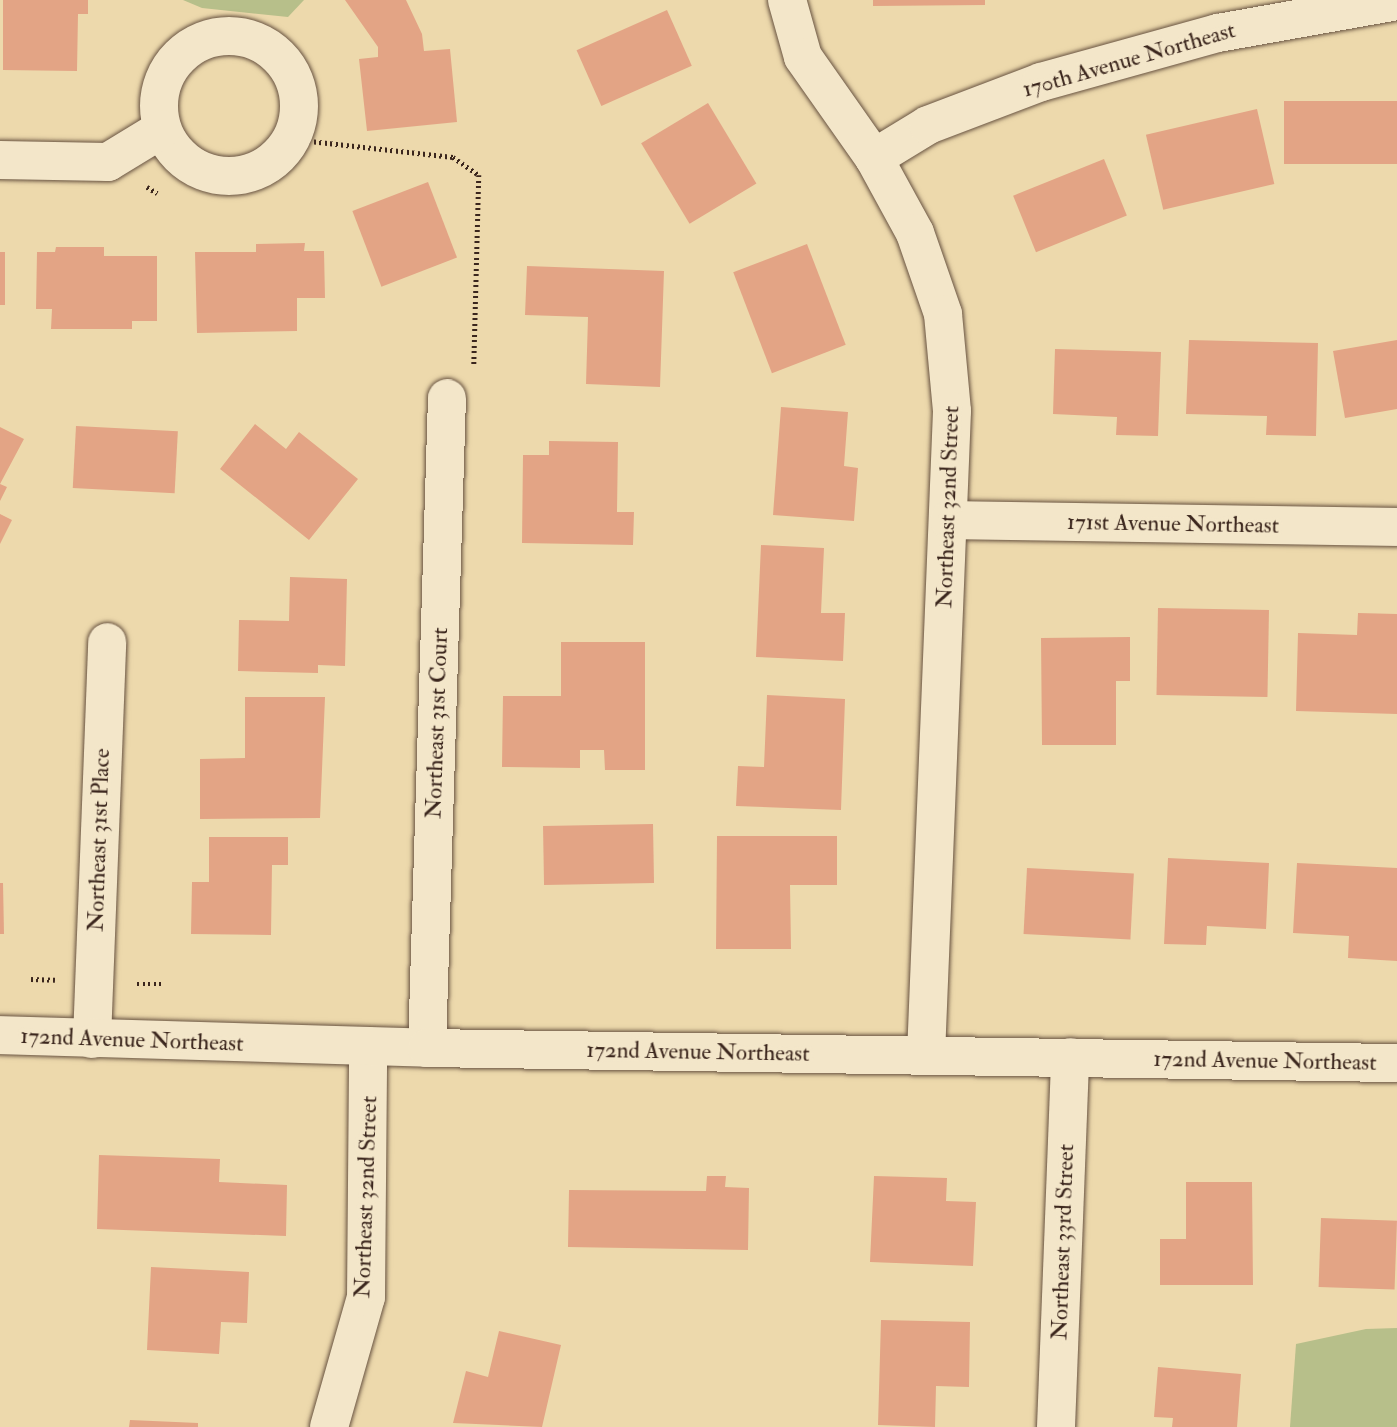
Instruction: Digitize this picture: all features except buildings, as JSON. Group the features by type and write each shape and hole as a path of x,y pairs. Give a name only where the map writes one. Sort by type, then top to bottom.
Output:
{"street":[{"name":"Northeast 32nd Street","path":"786,0 803,57 874,158 915,233 943,314 952,411 926,1055"},
{"name":"170th Avenue Northeast","path":"874,158 928,125 1041,82 1218,33 1397,1"},
{"path":"232,34 256,40 276,52 291,71 299,93 299,117 292,139 277,158 257,171 234,176 212,174 190,165 174,150 162,129 158,107 162,84 172,63 199,42 232,34"},
{"path":"0,160 108,162 162,129"},
{"name":"Northeast 31st Court","path":"427,1048 447,398"},
{"name":"171st Avenue Northeast","path":"949,520 1397,527"},
{"name":"Northeast 31st Place","path":"92,1039 107,642"},
{"name":"172nd Avenue Northeast","path":"0,1035 427,1048 1397,1063"},
{"name":"Northeast 32nd Street","path":"329,1427 366,1297 368,1046"},
{"name":"Northeast 33rd Street","path":"1056,1427 1070,1057"}],"path":[{"path":"292,139 453,157 479,175 474,379 447,398"}],"green space":[{"path":"183,0 304,0 288,17 202,8"},
{"path":"1397,1328 1397,1427 1290,1427 1296,1344 1366,1329"}]}
